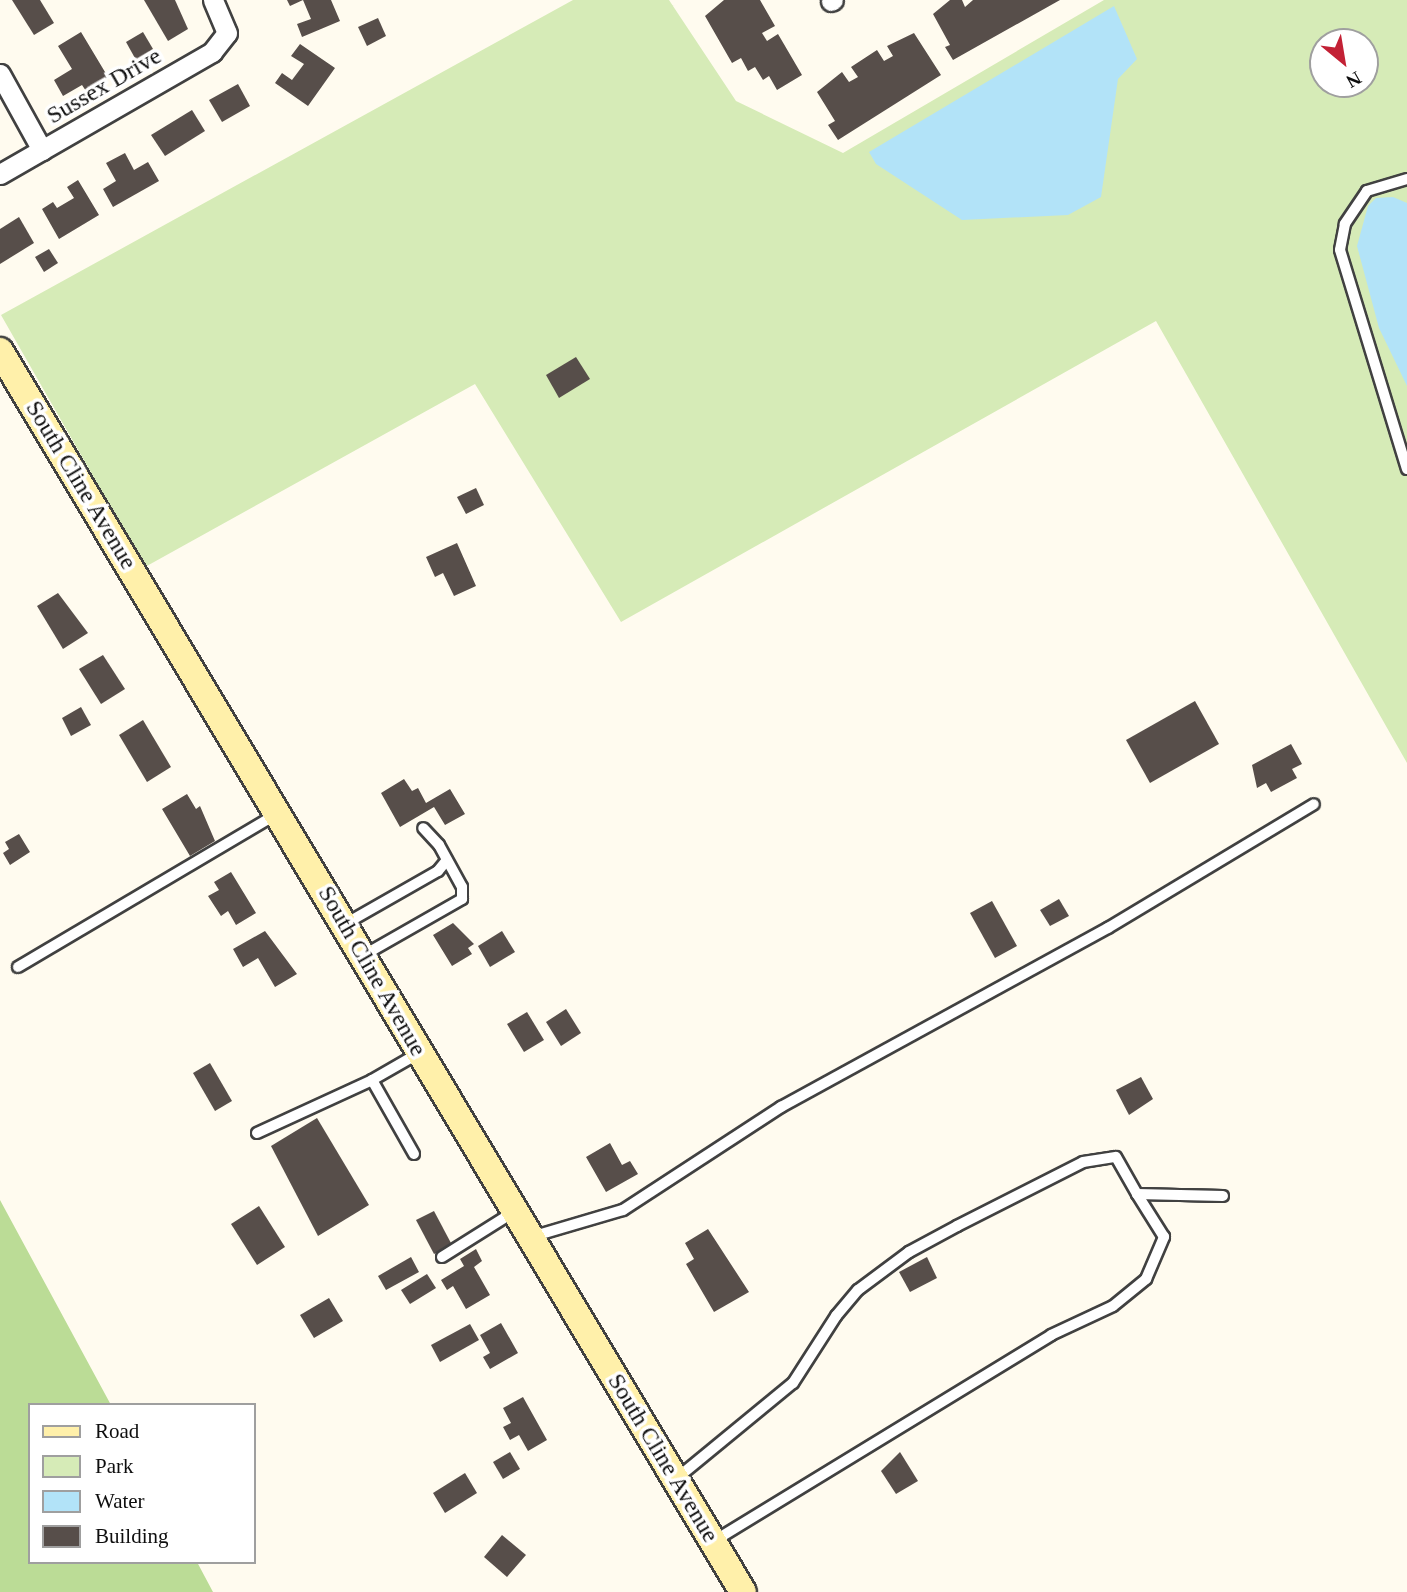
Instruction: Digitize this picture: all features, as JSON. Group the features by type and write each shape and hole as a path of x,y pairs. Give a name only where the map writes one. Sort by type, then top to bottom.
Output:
{"street":[{"name":"Sussex Drive","path":"0,174 212,52 227,33 213,0"},
{"path":"0,74 42,150"},
{"name":"South Cline Avenue","path":"0,351 743,1592"}],"lane":[{"path":"1407,179 1367,191 1345,224 1340,250 1407,469"},
{"path":"531,1237 624,1210 688,1163 781,1107 1108,928 1314,804"},
{"path":"18,967 278,813"},
{"path":"363,955 462,899 463,887 433,835 423,828"},
{"path":"345,924 438,871 447,860"},
{"path":"257,1133 372,1080 420,1052"},
{"path":"372,1080 414,1154"},
{"path":"676,1479 793,1383 836,1316 858,1290 909,1252 1083,1162 1116,1157 1164,1237 1146,1279 1113,1306 1051,1335 713,1542"},
{"path":"1137,1194 1223,1196"},
{"path":"442,1257 515,1211"}],"green space":[{"path":"573,0 669,0 736,101 843,153 1104,0 1407,0 1407,763 1156,321 621,622 475,384 145,567 1,315"},
{"path":"0,1200 110,1403 28,1403 28,1564 198,1564 213,1592 0,1592"}],"water":[{"path":"1114,6 1137,59 1118,79 1101,197 1068,215 962,220 876,164 869,152"},
{"path":"1393,197 1407,203 1407,386 1379,328 1357,246 1368,206 1376,198"}],"building":[{"path":"12,0 40,0 54,23 34,35"},
{"path":"144,0 175,0 188,29 168,41"},
{"path":"287,0 303,0 290,6"},
{"path":"303,0 331,0 340,21 302,37 297,24 311,19"},
{"path":"724,0 760,0 775,26 762,33 767,41 778,34 802,75 777,90 769,76 763,80 755,67 748,71 741,58 732,63 705,16"},
{"path":"950,0 962,0 965,7 973,0 1060,0 953,60 945,47 950,45 933,14"},
{"path":"378,18 386,36 367,46 358,27"},
{"path":"81,32 108,77 86,91 82,85 63,96 54,80 72,69 58,46"},
{"path":"143,32 153,49 136,60 126,42"},
{"path":"914,33 941,75 838,140 828,125 835,121 817,92 842,72 849,82 858,77 851,67 877,50 884,61 893,56 887,46"},
{"path":"300,44 335,68 308,106 275,83 282,73 292,80 304,64 291,56"},
{"path":"238,84 250,106 222,122 209,100"},
{"path":"192,110 205,131 165,156 151,135"},
{"path":"125,153 134,170 148,162 159,181 113,207 103,189 116,181 106,163"},
{"path":"78,180 99,215 59,239 42,209 53,202 57,208 74,198 67,187"},
{"path":"19,217 34,243 0,264 0,229"},
{"path":"49,249 58,263 44,272 35,257"},
{"path":"576,357 590,379 559,398 546,375"},
{"path":"476,488 484,505 466,514 457,497"},
{"path":"457,543 476,586 454,596 443,573 435,577 426,557"},
{"path":"58,593 88,633 63,649 37,606"},
{"path":"103,655 125,689 101,704 79,669"},
{"path":"1195,701 1219,744 1150,783 1126,740"},
{"path":"81,707 91,725 71,736 62,718"},
{"path":"143,720 171,767 147,782 119,735"},
{"path":"1291,744 1302,764 1292,769 1297,778 1271,792 1266,783 1257,788 1252,765"},
{"path":"404,779 412,791 418,788 426,803 450,789 465,814 445,825 434,807 400,827 381,793"},
{"path":"187,794 196,809 200,806 215,841 190,856 162,809"},
{"path":"19,834 30,852 10,865 3,853 9,849 5,842"},
{"path":"231,872 256,913 236,925 228,911 221,916 208,896 219,890 214,882"},
{"path":"1059,899 1069,916 1050,926 1040,910"},
{"path":"992,901 1017,946 995,958 970,913"},
{"path":"453,923 474,944 468,948 472,954 452,966 433,935"},
{"path":"265,931 297,974 275,987 258,958 243,967 233,949"},
{"path":"502,931 515,952 490,967 478,946"},
{"path":"566,1009 581,1033 561,1046 546,1022"},
{"path":"527,1012 544,1040 524,1052 507,1024"},
{"path":"210,1063 232,1101 215,1111 193,1073"},
{"path":"1141,1077 1153,1099 1129,1115 1116,1090"},
{"path":"317,1118 369,1205 318,1236 271,1146"},
{"path":"610,1143 622,1165 630,1161 638,1174 606,1192 586,1157"},
{"path":"259,1206 285,1247 257,1265 231,1224"},
{"path":"434,1211 452,1245 434,1254 416,1220"},
{"path":"708,1229 749,1292 714,1312 686,1264 694,1259 685,1243"},
{"path":"476,1249 482,1261 474,1267 490,1295 466,1309 453,1286 447,1290 441,1280 464,1266 460,1259"},
{"path":"411,1257 419,1272 386,1290 378,1276"},
{"path":"927,1257 937,1278 910,1292 899,1272"},
{"path":"427,1274 436,1288 410,1304 401,1290"},
{"path":"329,1298 343,1321 314,1338 300,1315"},
{"path":"501,1323 518,1353 490,1369 483,1357 490,1353 480,1335"},
{"path":"470,1324 479,1340 440,1362 431,1345"},
{"path":"523,1397 547,1440 528,1451 519,1435 510,1440 503,1427 511,1423 503,1408"},
{"path":"510,1452 520,1469 503,1479 493,1462"},
{"path":"900,1452 918,1481 896,1494 881,1471"},
{"path":"465,1473 477,1493 445,1513 433,1493"},
{"path":"502,1535 526,1555 507,1577 484,1557"}]}
